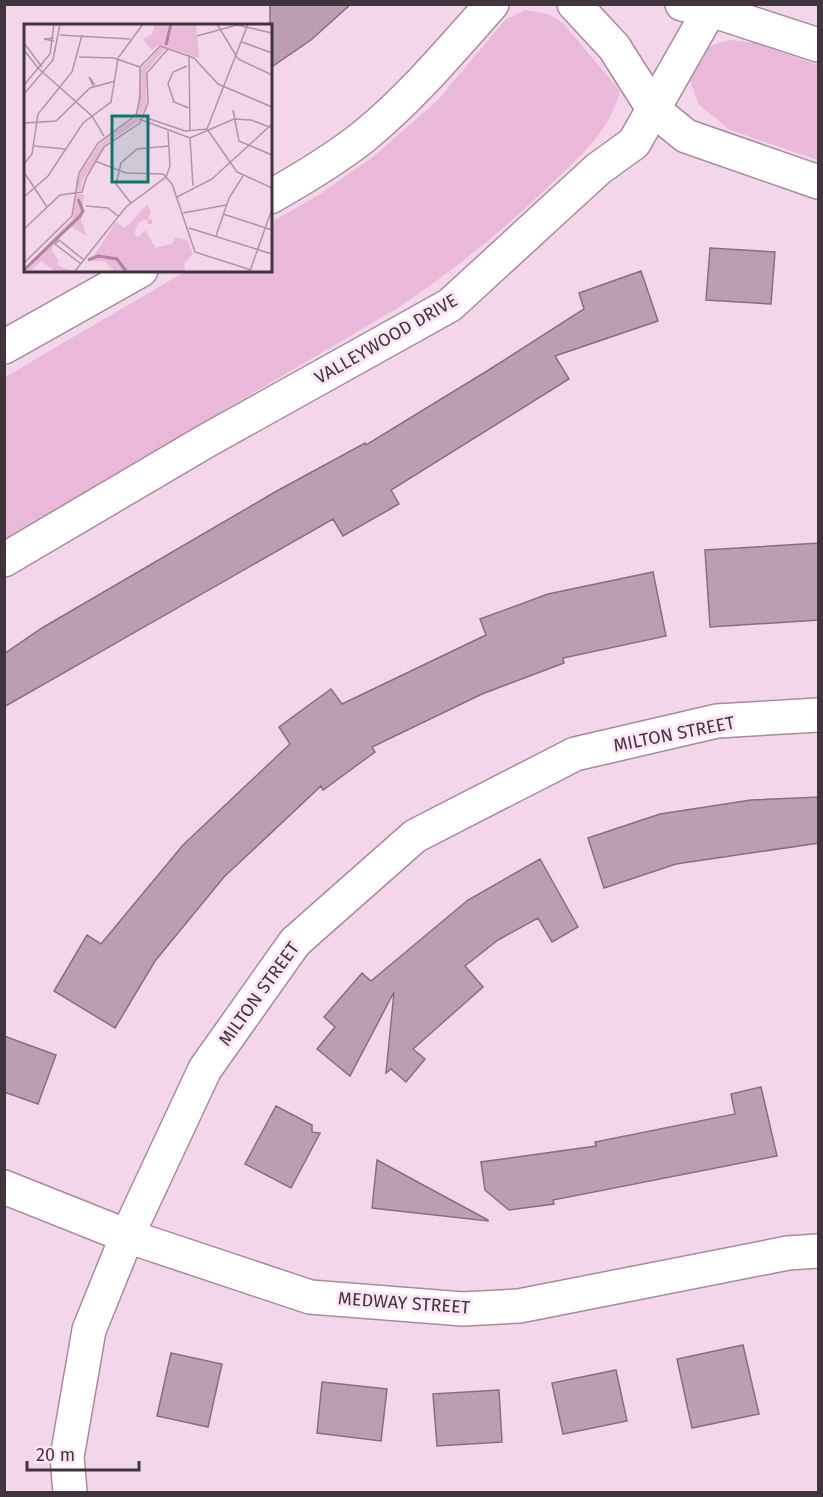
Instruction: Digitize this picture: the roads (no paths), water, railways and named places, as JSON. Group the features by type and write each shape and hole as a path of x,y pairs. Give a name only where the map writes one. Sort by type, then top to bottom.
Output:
{"street":[{"path":"272,196 299,181 363,137 421,83 492,4"},
{"path":"574,4 614,47 654,110 686,136 819,182"},
{"path":"702,6 819,45"},
{"name":"VALLEYWOOD DRIVE","path":"4,560 206,441 450,305 598,169 634,143 654,110 702,6"},
{"path":"4,347 137,272"},
{"name":"MILTON STREET","path":"70,1492 67,1457 89,1330 127,1236 205,1069 295,942 415,836 575,754 717,721 819,715"},
{"name":"MEDWAY STREET","path":"4,1187 127,1236 310,1297 463,1309 519,1306 788,1253 819,1251"}]}
